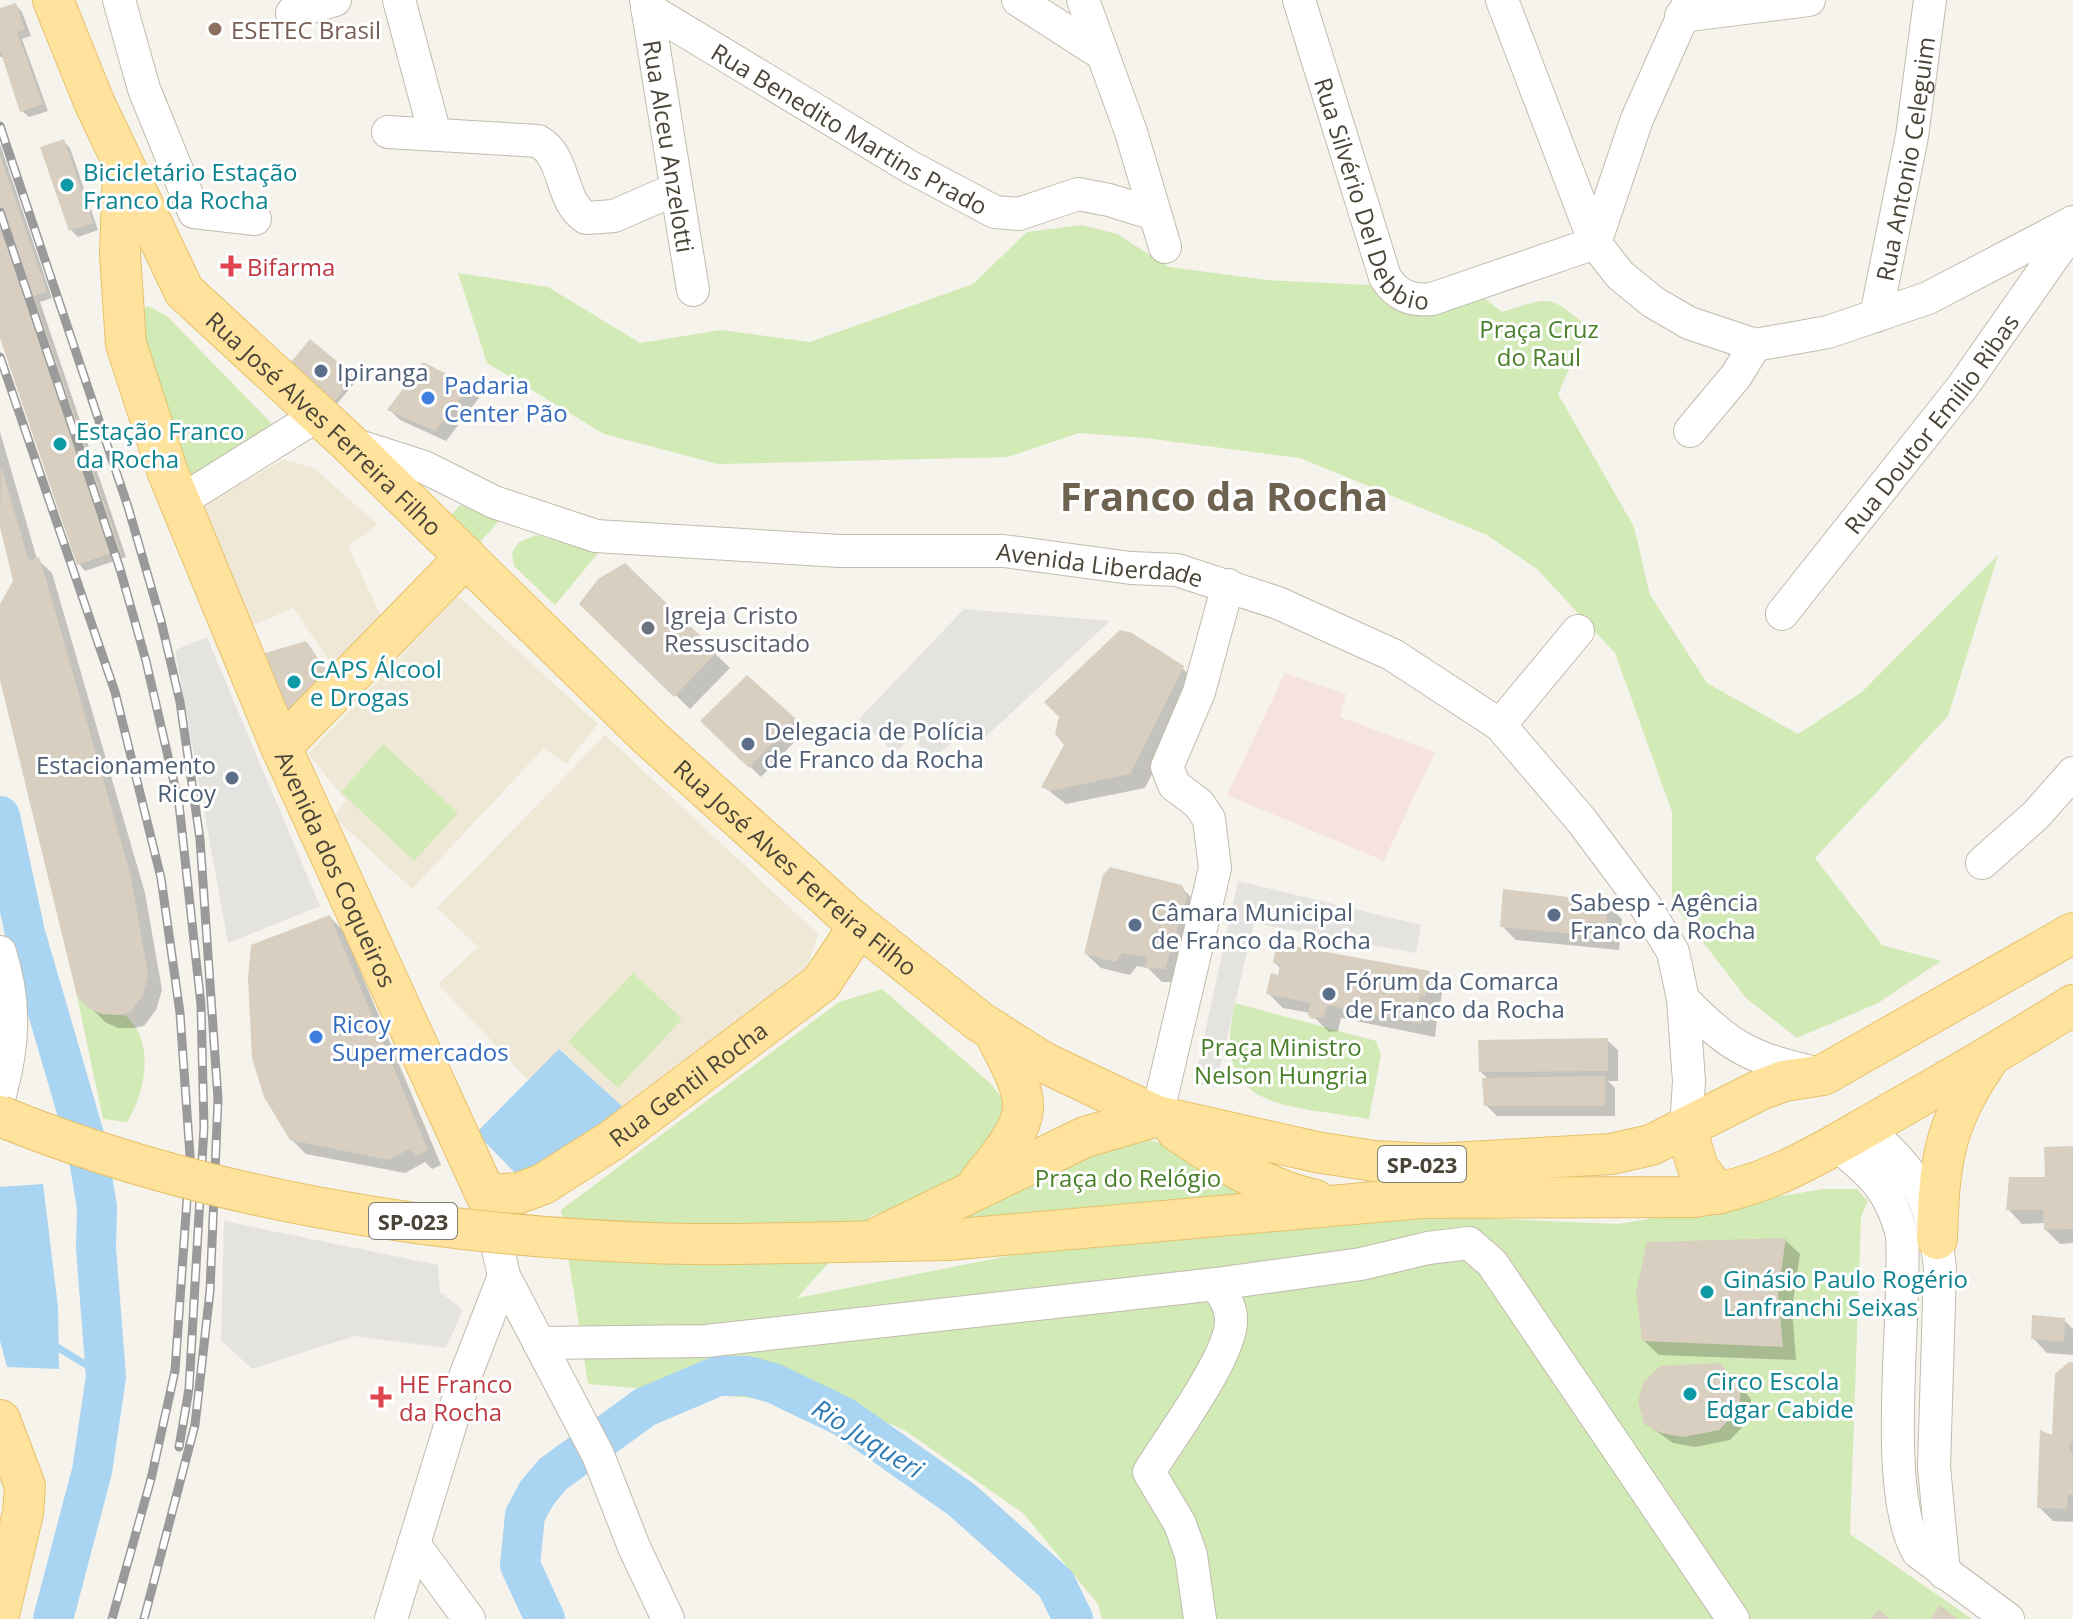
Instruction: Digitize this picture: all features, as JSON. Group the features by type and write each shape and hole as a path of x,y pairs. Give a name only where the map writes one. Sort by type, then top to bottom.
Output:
{"main road":[{"name":"Rua José Alves Ferreira Filho","path":"53,0 123,166 176,277 200,308 349,443 544,638 649,737 859,926 993,1030 1043,1062 1157,1116 1316,1152 1374,1161 1433,1164 1611,1154 1651,1145 1686,1129"},
{"name":"Avenida dos Coqueiros","path":"123,166 122,304 126,344 179,502 281,747 486,1195"},
{"path":"122,304 146,283 176,277"},
{"path":"281,747 466,557"},
{"name":"Rua Gentil Rocha","path":"486,1195 519,1193 543,1184 611,1141 821,983 859,926"},
{"name":"SP-023","path":"1686,1129 1760,1090 1823,1075 2073,933"},
{"name":"SP-023","path":"0,1116 171,1173 373,1216 469,1228 651,1243 963,1239 1329,1203 1514,1195 1695,1197 1718,1194 1774,1179 1991,1057 2073,1005"},
{"path":"971,1193 1016,1137 1022,1118 1023,1097 1018,1077 993,1030"},
{"path":"1937,1239 1938,1176 1948,1130 1957,1107 1991,1057"},
{"path":"1823,1075 1851,1136"},
{"path":"1157,1116 1244,1172 1297,1196 1329,1203"},
{"name":"SP-023","path":"856,1241 971,1193 1085,1137 1157,1116"},
{"path":"1686,1129 1698,1168 1718,1194"},
{"path":"0,1420 25,1486 23,1513 0,1610"}],"street":[{"path":"119,0 144,89 194,212 255,219"},
{"path":"292,13 335,0"},
{"path":"399,0 435,134"},
{"path":"1018,0 1099,52"},
{"path":"1083,0 1099,52 1131,132 1165,247"},
{"name":"Rua Silvério Del Debbio","path":"1299,0 1385,277 1399,293 1407,298 1432,299 1595,243"},
{"path":"1502,0 1595,243 1620,275 1653,302 1689,323 1755,345 1828,332 1928,298 2073,222"},
{"path":"1595,243 1637,119 1686,8 1809,0"},
{"name":"Rua Antonio Celeguim","path":"1876,316 1912,136 1930,0"},
{"name":"Rua Alceu Anzelotti","path":"646,4 693,290"},
{"name":"Rua Benedito Martins Prado","path":"646,4 910,167 995,212 1019,214 1078,194 1154,214"},
{"path":"388,132 538,141 554,157 573,204 586,218 614,216 676,189"},
{"name":"Rua Doutor Emilio Ribas","path":"1782,614 1963,386 2073,229"},
{"path":"1690,431 1736,376 1755,345"},
{"path":"179,502 318,415"},
{"name":"Avenida Liberdade","path":"349,443 424,467 494,502 596,536 840,551 1004,551 1131,568 1177,570 1228,585 1393,655 1500,725 1582,821 1646,907 1673,952 1683,999 1689,1081 1686,1129"},
{"path":"1157,1116 1215,868 1209,819 1199,804 1174,785 1167,767 1199,692 1228,585"},
{"path":"1500,725 1578,631"},
{"path":"1982,863 2036,815 2073,773"},
{"path":"0,952 14,1011 8,1064 0,1095"},
{"path":"1683,999 1706,1023 1762,1061 1823,1075"},
{"path":"1851,1136 1918,1181 1937,1239 1940,1269 1934,1467 1944,1573"},
{"path":"1851,1136 1870,1173 1894,1204 1902,1235 1899,1464 1902,1515 1918,1552 2008,1619"},
{"name":"Avenida dos Coqueiros","path":"486,1195 504,1276 577,1416 668,1619"},
{"path":"539,1343 706,1341 1216,1284 1361,1264 1428,1248 1469,1243 1492,1263 1733,1619"},
{"path":"391,1619 466,1374 504,1276"},
{"path":"1200,1619 1191,1555 1180,1524 1149,1472 1207,1379 1229,1334 1229,1308 1216,1284"},
{"path":"414,1544 469,1619"}],"shaded area":[{"path":"283,460 313,467 378,525 348,546 382,618 333,666 293,608 247,628 202,505"},
{"path":"458,596 598,724 566,764 544,748 412,889 334,817 346,800 308,754"},
{"path":"964,609 1110,621 979,743 970,727 934,758 910,738 895,754 859,719"},
{"name":"Estacionamento Ricoy","path":"207,637 320,906 228,943 175,650"},
{"path":"1285,673 1346,694 1340,717 1435,752 1384,861 1227,795"},
{"path":"605,735 818,934 807,967 622,1106 560,1049 528,1080 438,984 478,947 437,908"},
{"path":"1238,881 1421,925 1416,953 1254,923 1215,1088 1194,1083"},
{"path":"224,1221 438,1265 440,1292 463,1310 446,1348 354,1336 252,1369 221,1340"}],"green space":[{"name":"Praça Cruz do Raul","path":"1082,225 1117,234 1169,267 1267,280 1474,290 1502,312 1540,301 1556,303 1564,308 1588,327 1558,394 1634,527 1650,595 1707,683 1798,734 1862,692 1998,555 1948,716 1815,858 1882,945 1941,961 1878,1003 1797,1038 1746,998 1672,902 1672,812 1615,653 1537,569 1487,535 1300,458 1145,438 1079,433 1008,457 718,464 604,434 487,363 458,273 548,287 640,343 721,330 810,342 973,284 1027,232"},
{"path":"148,306 167,316 277,429 179,489 138,313"},
{"path":"460,505 500,520 480,542 451,515"},
{"path":"536,535 598,553 555,605 514,566 512,553 518,543"},
{"path":"383,744 458,813 414,861 341,792"},
{"path":"633,973 682,1019 618,1088 568,1042"},
{"path":"882,989 990,1083 1005,1102 1006,1115 976,1162 933,1196 871,1216 797,1298 1163,1225 1318,1211 1618,1224 1823,1189 1857,1189 1868,1201 1861,1217 1850,1534 1972,1619 1102,1619 1098,1604 1024,1514 906,1431 852,1407 588,1384 561,1210 839,1002"},
{"path":"77,996 94,1009 126,1016 141,1040 143,1083 127,1122 103,1119"},
{"name":"Praça Ministro Nelson Hungria","path":"1235,1003 1376,1041 1381,1054 1369,1119 1284,1105 1262,1097 1245,1084 1234,1065 1230,1039"},
{"name":"Praça do Relógio","path":"1136,1137 1164,1144 1260,1197 940,1224 1072,1156"}],"water":[{"path":"559,1049 622,1106 570,1151 523,1181 476,1133"},
{"path":"43,1184 58,1307 59,1369 7,1367 0,1341 0,1187"}],"building":[{"path":"16,3 25,30 17,32 43,104 20,112 0,50 0,8"},
{"name":"Bicicletário Estação Franco da Rocha","path":"64,139 93,223 69,231 40,147"},
{"name":"Estação Franco da Rocha","path":"0,155 47,292 34,296 120,550 77,565 0,338"},
{"name":"Ipiranga","path":"310,339 355,376 332,404 287,367"},
{"name":"Padaria Center Pão","path":"423,362 470,386 435,431 387,410"},
{"path":"1,466 29,561 39,557 44,572 131,877 148,975 143,995 130,1012 118,1015 102,1014 88,1008 77,996 0,680 0,604 13,581 0,527"},
{"name":"Igreja Cristo Ressuscitado","path":"625,563 717,652 674,697 579,604 598,579"},
{"path":"1120,630 1132,633 1184,666 1130,774 1050,791 1041,787 1064,745 1055,734 1059,717 1044,702"},
{"name":"CAPS Álcool e Drogas","path":"306,641 327,671 289,715 262,654"},
{"name":"Delegacia de Polícia de Franco da Rocha","path":"747,675 796,719 749,768 700,721"},
{"name":"Câmara Municipal de Franco da Rocha","path":"1110,867 1182,885 1187,897 1165,969 1145,968 1147,957 1122,953 1116,962 1084,954 1103,875"},
{"name":"Sabesp - Agência Franco da Rocha","path":"1503,889 1608,902 1605,937 1500,927"},
{"name":"Ricoy Supermercados","path":"330,915 428,1150 416,1156 409,1149 389,1160 290,1140 264,1097 252,1058 248,979 251,945"},
{"name":"Fórum da Comarca de Franco da Rocha","path":"1277,943 1430,971 1425,997 1420,995 1418,1003 1424,1004 1421,1024 1327,1005 1324,1017 1312,1019 1308,1015 1310,1003 1266,994 1271,973 1278,975 1280,965 1273,963"},
{"path":"1608,1038 1608,1071 1479,1072 1478,1040"},
{"path":"1605,1076 1605,1106 1484,1106 1482,1078"},
{"path":"2073,1146 2073,1229 2044,1230 2043,1210 2006,1210 2009,1177 2045,1177 2044,1147"},
{"name":"Ginásio Paulo Rogério Lanfranchi Seixas","path":"1786,1238 1778,1293 1783,1347 1642,1341 1636,1292 1647,1242"},
{"path":"2032,1315 2065,1318 2064,1342 2031,1339"},
{"path":"2073,1362 2073,1442 2068,1447 2073,1454 2073,1495 2068,1495 2067,1509 2037,1508 2040,1430 2052,1435 2055,1374"},
{"name":"Circo Escola Edgar Cabide","path":"1720,1363 1741,1387 1739,1409 1719,1430 1683,1437 1661,1433 1644,1424 1638,1401 1644,1381 1660,1366"},
{"path":"1940,1605 1957,1619 1931,1619"},
{"path":"1879,1609 1890,1619 1871,1619"}],"waterway":[{"path":"0,816 25,933 86,1142 97,1207 96,1248 106,1377 92,1471 53,1619"},
{"path":"52,1344 106,1377"},
{"name":"Rio Juqueri","path":"545,1619 520,1565 525,1515 537,1493 553,1474 645,1407 718,1376 747,1376 773,1383 844,1417 962,1500 1056,1584 1073,1619"}],"railway":[{"path":"0,126 128,507 161,621 180,702 200,839 218,1099 210,1291 195,1425 144,1619"},
{"path":"0,212 120,569 146,661 179,804 201,1005 204,1127 189,1389 179,1447"},
{"path":"0,357 115,692 161,878 180,1013 190,1156 175,1371 151,1479 112,1619"}],"place":[{"name":"ESETEC Brasil","path":"215,29"},
{"name":"Bicicletário Estação Franco da Rocha","path":"67,185"},
{"name":"Bifarma","path":"231,266"},
{"name":"Ipiranga","path":"321,371"},
{"name":"Padaria Center Pão","path":"428,398"},
{"name":"Estação Franco da Rocha","path":"60,444"},
{"name":"Igreja Cristo Ressuscitado","path":"648,628"},
{"name":"CAPS Álcool e Drogas","path":"294,682"},
{"name":"Delegacia de Polícia de Franco da Rocha","path":"748,744"},
{"name":"Estacionamento Ricoy","path":"232,778"},
{"name":"Sabesp - Agência Franco da Rocha","path":"1554,915"},
{"name":"Câmara Municipal de Franco da Rocha","path":"1135,925"},
{"name":"Fórum da Comarca de Franco da Rocha","path":"1329,994"},
{"name":"Ricoy Supermercados","path":"316,1037"},
{"name":"Ginásio Paulo Rogério Lanfranchi Seixas","path":"1707,1292"},
{"name":"Circo Escola Edgar Cabide","path":"1690,1394"},
{"name":"HE Franco da Rocha","path":"381,1397"}],"district":[{"name":"Franco da Rocha","path":"1224,495"}]}
